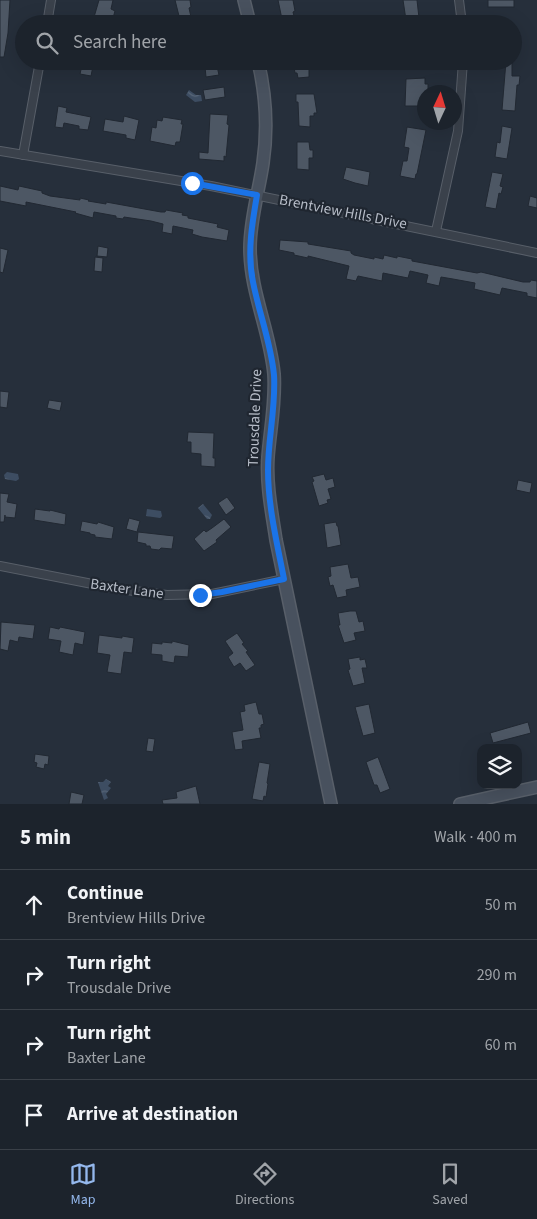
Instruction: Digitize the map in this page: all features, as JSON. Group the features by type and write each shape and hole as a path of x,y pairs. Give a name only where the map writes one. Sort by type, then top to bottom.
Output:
{"street":[{"path":"48,15 51,0"},
{"path":"244,0 248,15"},
{"path":"459,0 461,15"},
{"path":"23,155 38,70"},
{"name":"Trousdale Drive","path":"259,70 266,125 264,156 251,232 250,258 253,282 273,368 274,393 268,458 269,486 284,579 331,804"},
{"path":"436,231 458,131 463,70"},
{"name":"Brentview Hills Drive","path":"0,151 257,195 537,253"},
{"name":"Baxter Lane","path":"0,566 118,589 167,595 212,594 284,579"},
{"path":"460,804 537,787"}],"water":[{"path":"189,90 196,95 201,95 202,101 195,102 186,95"},
{"path":"7,472 18,474 19,479 16,481 5,479 4,475"},
{"path":"203,504 212,515 210,519 207,519 198,508"},
{"path":"147,509 161,511 162,516 160,518 146,516"},
{"path":"106,779 111,782 108,786 111,788 106,794 108,798 104,800 98,782 103,782"}],"building":[{"path":"0,0 10,0 4,57 0,57"},
{"path":"99,0 113,0 111,9 115,11 114,15 95,15"},
{"path":"175,0 190,0 191,15 179,15"},
{"path":"278,0 293,0 294,15 281,15"},
{"path":"403,0 417,0 419,15 405,15"},
{"path":"488,0 514,0 514,7 488,7"},
{"path":"81,70 92,70 91,76 80,74"},
{"path":"205,70 218,70 219,75 206,77"},
{"path":"294,70 309,70 309,77 298,78 297,73 295,73"},
{"path":"505,70 512,70 512,76 520,76 519,85 517,85 515,111 502,110"},
{"path":"425,78 425,84 428,84 417,85 417,106 405,106 406,79"},
{"path":"224,87 225,97 205,100 203,90"},
{"path":"296,94 314,94 317,113 314,113 314,116 310,116 310,127 299,126"},
{"path":"58,106 67,108 66,112 91,117 88,130 79,129 79,126 64,123 63,128 55,127"},
{"path":"210,114 228,115 227,124 229,125 224,161 199,159 199,152 208,153"},
{"path":"124,116 139,120 135,140 126,138 126,135 103,131 105,119 123,122"},
{"path":"163,117 182,120 180,142 176,142 175,146 150,141 152,127 156,128 157,120 162,121"},
{"path":"502,126 512,128 507,159 495,157 497,142 500,143"},
{"path":"407,127 426,130 415,179 400,176 403,161 407,161 409,148 404,147"},
{"path":"297,142 309,142 310,150 313,150 313,158 309,158 309,170 297,169"},
{"path":"346,167 370,172 368,186 343,179"},
{"path":"492,172 503,174 500,186 503,187 501,194 499,193 496,209 485,207"},
{"path":"0,186 18,190 19,186 42,191 42,193 50,196 80,200 80,198 106,204 106,202 161,212 166,210 183,213 182,215 188,216 188,218 218,224 217,227 229,230 227,241 202,237 192,234 193,230 173,226 172,234 162,232 163,224 151,221 124,217 123,219 116,218 116,216 94,212 93,218 76,212 26,202 26,206 0,201"},
{"path":"530,196 537,198 537,208 528,206"},
{"path":"280,240 308,242 308,244 351,251 354,255 374,259 374,257 383,259 384,255 397,258 397,256 412,259 412,261 477,273 481,272 523,282 537,281 537,298 527,296 527,293 502,288 500,295 474,289 475,283 441,277 439,286 426,283 428,275 410,271 408,278 383,273 382,281 358,276 356,281 346,279 349,266 308,256 308,258 294,255 294,253 279,250"},
{"path":"98,246 108,248 107,257 97,256"},
{"path":"0,248 8,250 3,273 0,272"},
{"path":"95,257 103,258 102,272 94,271"},
{"path":"0,391 9,392 7,408 0,407"},
{"path":"49,400 62,402 60,411 47,408"},
{"path":"188,432 214,433 213,458 215,458 215,467 201,466 201,454 191,453 191,442 187,442"},
{"path":"324,474 326,480 333,478 335,487 328,489 331,499 327,500 328,503 319,506 312,477"},
{"path":"518,480 532,483 530,493 516,490"},
{"path":"0,493 9,494 7,502 17,504 15,518 5,517 5,515 4,522 0,522"},
{"path":"227,497 235,508 226,515 218,503"},
{"path":"35,509 66,514 65,525 34,520"},
{"path":"129,518 140,521 137,532 126,529"},
{"path":"224,519 231,527 216,540 217,542 204,551 194,539 204,530 206,532"},
{"path":"82,521 97,524 98,522 114,527 112,539 95,537 95,535 90,533 80,531"},
{"path":"336,522 341,545 327,548 324,524"},
{"path":"138,532 174,536 172,549 151,549 146,544 137,542"},
{"path":"348,564 351,578 358,577 360,587 346,590 347,596 337,598 333,585 330,586 328,577 331,576 330,567"},
{"path":"356,611 359,622 363,621 365,631 354,633 356,640 344,643 338,625 340,625 338,613"},
{"path":"1,622 35,625 33,639 19,637 18,642 10,640 8,651 0,649"},
{"path":"50,627 85,632 83,645 75,643 73,655 59,652 61,641 48,639"},
{"path":"237,633 255,665 246,671 240,663 234,667 228,657 233,653 225,641"},
{"path":"99,635 134,638 132,653 124,652 121,674 107,672 110,655 97,653"},
{"path":"172,641 189,645 188,657 175,656 174,663 162,661 162,655 151,654 152,643 172,643"},
{"path":"360,657 360,660 365,659 367,668 362,668 365,683 353,686 348,670 350,669 348,659"},
{"path":"256,702 259,714 262,714 264,724 259,728 261,738 242,741 243,749 235,750 232,732 243,730 240,712 245,711 244,705"},
{"path":"369,704 375,733 363,736 355,707"},
{"path":"528,722 531,733 493,743 490,733"},
{"path":"148,738 155,739 153,752 146,751"},
{"path":"35,754 49,756 48,765 45,764 44,769 36,767 37,763 34,762"},
{"path":"378,757 390,789 380,793 377,785 374,785 366,762"},
{"path":"259,762 270,764 266,797 264,796 263,801 252,799"},
{"path":"196,786 200,804 163,804 162,800 177,798 176,792"},
{"path":"71,792 84,795 82,804 69,804"}],"route":[{"path":"192,183 257,195 251,232 250,258 253,282 270,348 273,368 274,393 268,470 270,500 284,579 200,595"}]}
